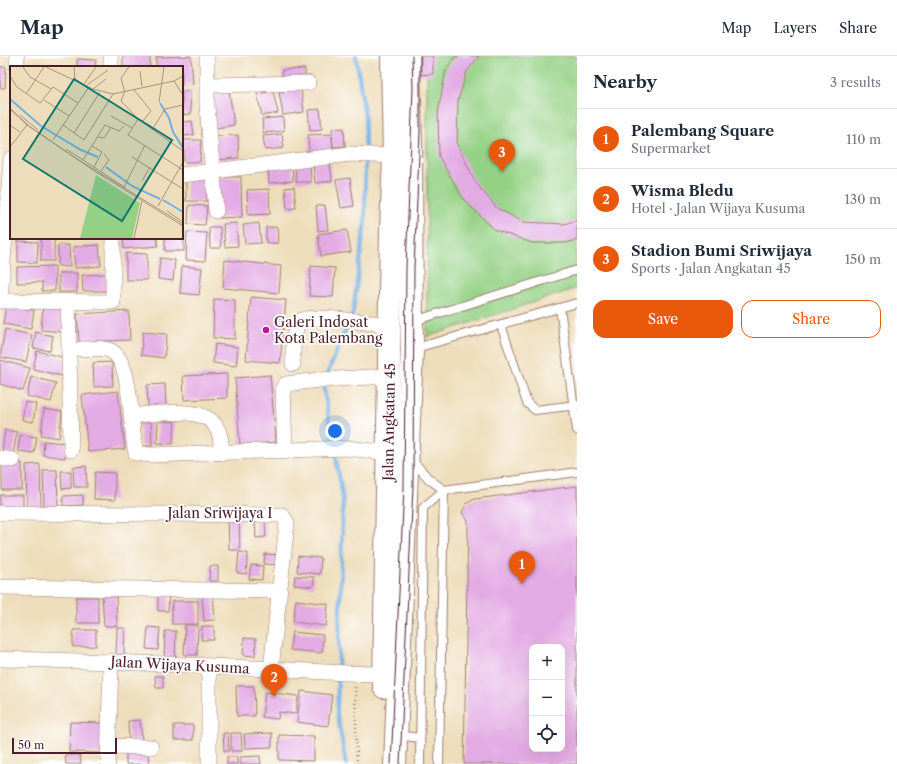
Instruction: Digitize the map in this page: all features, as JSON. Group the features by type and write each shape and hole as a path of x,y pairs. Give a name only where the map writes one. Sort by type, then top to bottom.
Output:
{"main road":[{"name":"Jalan Angkatan 45","path":"380,764 398,454 389,376 391,230 394,203 392,56"},
{"path":"395,764 397,735 412,615 398,454 422,346 412,321 409,56"},
{"path":"394,203 412,226"}],"street":[{"path":"207,56 207,85 212,172 216,211"},
{"path":"207,85 308,83"},
{"path":"183,175 350,154 394,156"},
{"path":"10,165 4,192 0,300 68,303 113,302 113,239"},
{"path":"68,303 71,450"},
{"path":"293,364 294,340 299,322 311,317 390,325"},
{"path":"81,349 110,350 116,354 123,367 130,396 136,453 150,455 285,452 347,448 398,454"},
{"path":"285,452 284,386 287,384 319,380 389,376"},
{"path":"131,416 191,413 208,418 214,424 220,436 222,453"},
{"name":"Jalan Sriwijaya I","path":"0,513 280,514 285,518 287,523 278,591 271,669"},
{"path":"0,587 278,591"},
{"name":"Jalan Wijaya Kusuma","path":"0,659 111,661 353,674 385,674"},
{"path":"108,764 111,661"},
{"path":"209,666 209,764"},
{"path":"108,746 151,746"}],"lane":[{"path":"412,321 577,270"},
{"path":"422,346 577,303"},
{"path":"560,308 576,405 577,430"},
{"path":"501,325 527,403 536,410 576,405"},
{"path":"398,454 444,490"},
{"path":"420,764 420,738 412,615 423,508 444,490 577,472"},
{"path":"439,764 444,490"},
{"path":"397,735 420,738"}],"path":[{"path":"353,674 357,764"}],"green space":[{"path":"427,56 577,56 577,288 427,337"}],"building":[{"path":"123,56 150,56 150,66 123,66"},
{"path":"191,56 193,84 183,85 183,66 156,66 156,57"},
{"path":"400,56 433,56 433,74 401,76"},
{"path":"456,56 479,56 467,71 458,101 457,144 476,183 497,208 523,222 564,224 577,220 577,240 565,243 532,243 495,230 464,200 439,157 438,113 446,69"},
{"path":"77,59 96,60 95,66 77,66"},
{"path":"0,67 6,67 5,88 0,88"},
{"path":"305,69 305,82 282,82 282,70"},
{"path":"301,89 304,112 283,115 279,92"},
{"path":"229,90 234,125 216,128 211,92"},
{"path":"183,91 190,91 191,114 183,115"},
{"path":"273,91 278,113 262,116 257,94"},
{"path":"320,109 322,129 310,130 308,110"},
{"path":"283,117 284,131 263,133 262,119"},
{"path":"192,121 194,135 183,136 183,122"},
{"path":"344,128 345,146 333,147 332,136 333,151 309,153 308,135 332,134 332,129"},
{"path":"282,134 284,148 265,150 263,136"},
{"path":"238,135 239,158 215,160 213,136"},
{"path":"184,140 201,140 200,162 184,162"},
{"path":"330,162 332,181 315,183 313,164"},
{"path":"310,163 311,182 296,182 295,164"},
{"path":"292,165 293,181 269,183 268,167"},
{"path":"218,177 241,177 242,217 219,218"},
{"path":"186,178 207,178 207,201 186,201"},
{"path":"350,178 354,206 341,208 336,180"},
{"path":"294,187 296,208 287,209 285,188"},
{"path":"269,189 270,214 248,215 247,190"},
{"path":"189,205 207,206 205,225 188,224"},
{"path":"325,205 328,230 318,231 316,206"},
{"path":"236,223 238,246 225,247 223,224"},
{"path":"259,223 261,243 245,244 243,225"},
{"path":"209,227 220,227 221,248 210,248"},
{"path":"266,227 277,227 278,243 266,243"},
{"path":"184,230 184,251 165,251 165,239 183,239"},
{"path":"347,230 351,252 321,256 318,234"},
{"path":"187,232 207,233 205,261 186,260"},
{"path":"41,239 54,239 54,261 41,261"},
{"path":"123,239 157,239 158,246 124,249"},
{"path":"18,241 38,242 37,263 18,262"},
{"path":"58,245 69,245 70,267 58,266"},
{"path":"99,245 101,266 75,268 73,247"},
{"path":"126,253 147,254 147,280 126,280"},
{"path":"160,258 175,260 173,281 158,279"},
{"path":"225,260 281,266 279,293 223,288"},
{"path":"55,266 55,291 42,291 42,282 17,283 17,267"},
{"path":"182,266 202,268 199,295 180,293"},
{"path":"311,266 335,268 333,297 309,296"},
{"path":"59,273 77,273 77,292 59,292"},
{"path":"106,274 107,291 83,291 82,275"},
{"name":"Galeri Indosat Kota Palembang","path":"251,297 286,300 280,363 246,360"},
{"path":"214,299 235,300 235,339 213,338"},
{"path":"6,306 34,310 31,329 3,324"},
{"path":"43,307 64,309 63,332 41,330"},
{"path":"129,311 130,340 79,342 77,314"},
{"path":"5,329 32,335 26,362 0,357"},
{"path":"36,332 53,336 50,351 33,348"},
{"path":"143,332 167,334 164,358 141,355"},
{"path":"215,344 238,347 236,366 213,363"},
{"path":"37,351 66,358 62,376 33,369"},
{"path":"0,360 30,368 23,391 0,384"},
{"path":"112,362 113,386 94,387 93,363"},
{"path":"227,374 227,398 184,400 183,376"},
{"path":"270,375 276,442 240,445 235,378"},
{"path":"31,377 56,383 51,402 27,396"},
{"path":"165,384 166,406 148,407 147,385"},
{"path":"118,391 125,449 88,452 82,395"},
{"path":"25,402 36,404 33,422 22,420"},
{"path":"44,409 62,412 59,438 41,435"},
{"path":"158,421 175,422 173,444 157,443"},
{"path":"151,422 152,446 141,446 140,423"},
{"path":"5,430 17,432 13,454 2,452"},
{"path":"20,435 37,437 34,453 18,451"},
{"path":"44,441 66,443 65,458 43,455"},
{"path":"2,463 22,463 22,490 2,490"},
{"path":"40,464 41,507 27,507 26,465"},
{"path":"86,466 87,487 74,487 73,467"},
{"path":"43,470 57,470 58,508 44,508"},
{"path":"61,471 71,471 71,488 62,489"},
{"path":"95,472 115,473 115,500 94,499"},
{"path":"577,486 577,764 464,764 468,521 462,512 467,503 475,499"},
{"path":"0,495 23,495 23,509 0,509"},
{"path":"83,495 83,505 63,506 63,496"},
{"path":"228,519 239,519 240,550 229,550"},
{"path":"265,521 266,537 256,538 255,522"},
{"path":"239,552 248,553 246,574 237,573"},
{"path":"265,554 281,555 281,565 264,564"},
{"path":"298,556 321,558 320,574 297,572"},
{"path":"251,565 263,566 262,580 249,579"},
{"path":"210,566 218,566 218,581 209,581"},
{"path":"295,576 314,577 313,587 294,585"},
{"path":"116,595 117,626 104,626 102,596"},
{"path":"158,595 169,595 168,611 158,611"},
{"path":"202,595 213,595 215,620 204,621"},
{"path":"76,597 98,597 98,623 76,623"},
{"path":"296,600 328,604 326,626 293,622"},
{"path":"172,601 198,601 198,624 172,624"},
{"path":"185,625 198,625 197,655 184,655"},
{"path":"202,626 214,626 214,640 201,640"},
{"path":"148,627 160,628 158,650 146,649"},
{"path":"117,628 125,628 124,655 116,655"},
{"path":"73,630 96,630 96,646 73,647"},
{"path":"165,631 176,631 175,661 164,660"},
{"path":"292,632 323,635 322,653 290,650"},
{"path":"244,638 256,639 255,656 243,655"},
{"path":"155,676 163,676 163,688 156,688"},
{"path":"236,686 254,686 255,716 237,716"},
{"path":"301,691 332,695 328,726 297,722"},
{"path":"265,692 298,696 296,714 279,712 278,719 262,717"},
{"path":"140,720 142,740 129,741 128,721"},
{"path":"70,722 105,723 104,753 69,752"},
{"path":"174,725 193,725 193,740 174,740"},
{"path":"223,733 228,733 229,751 224,751"},
{"path":"231,733 241,733 242,751 231,751"},
{"path":"272,733 272,747 245,748 244,734"},
{"path":"279,735 314,736 314,761 279,760"},
{"path":"148,751 149,764 126,764 126,752"},
{"path":"65,755 80,755 81,764 66,764"},
{"path":"260,756 261,764 240,764 240,757"},
{"path":"227,757 237,757 237,764 227,764"}],"waterway":[{"path":"356,56 365,118 365,151"},
{"path":"351,318 365,222 365,158"},
{"path":"326,377 348,324"},
{"path":"323,383 333,445"},
{"path":"335,452 343,499 337,714 346,764"}],"tram line":[{"path":"391,764 404,487 406,268 413,88 412,56"},
{"path":"400,764 413,487 414,268 420,131 420,56"}],"place":[{"name":"Stadion Bumi Sriwijaya","path":"502,172"},
{"name":"Galeri Indosat Kota Palembang","path":"266,330"},
{"name":"Palembang Square","path":"522,584"},
{"name":"Wisma Bledu","path":"274,697"}]}
